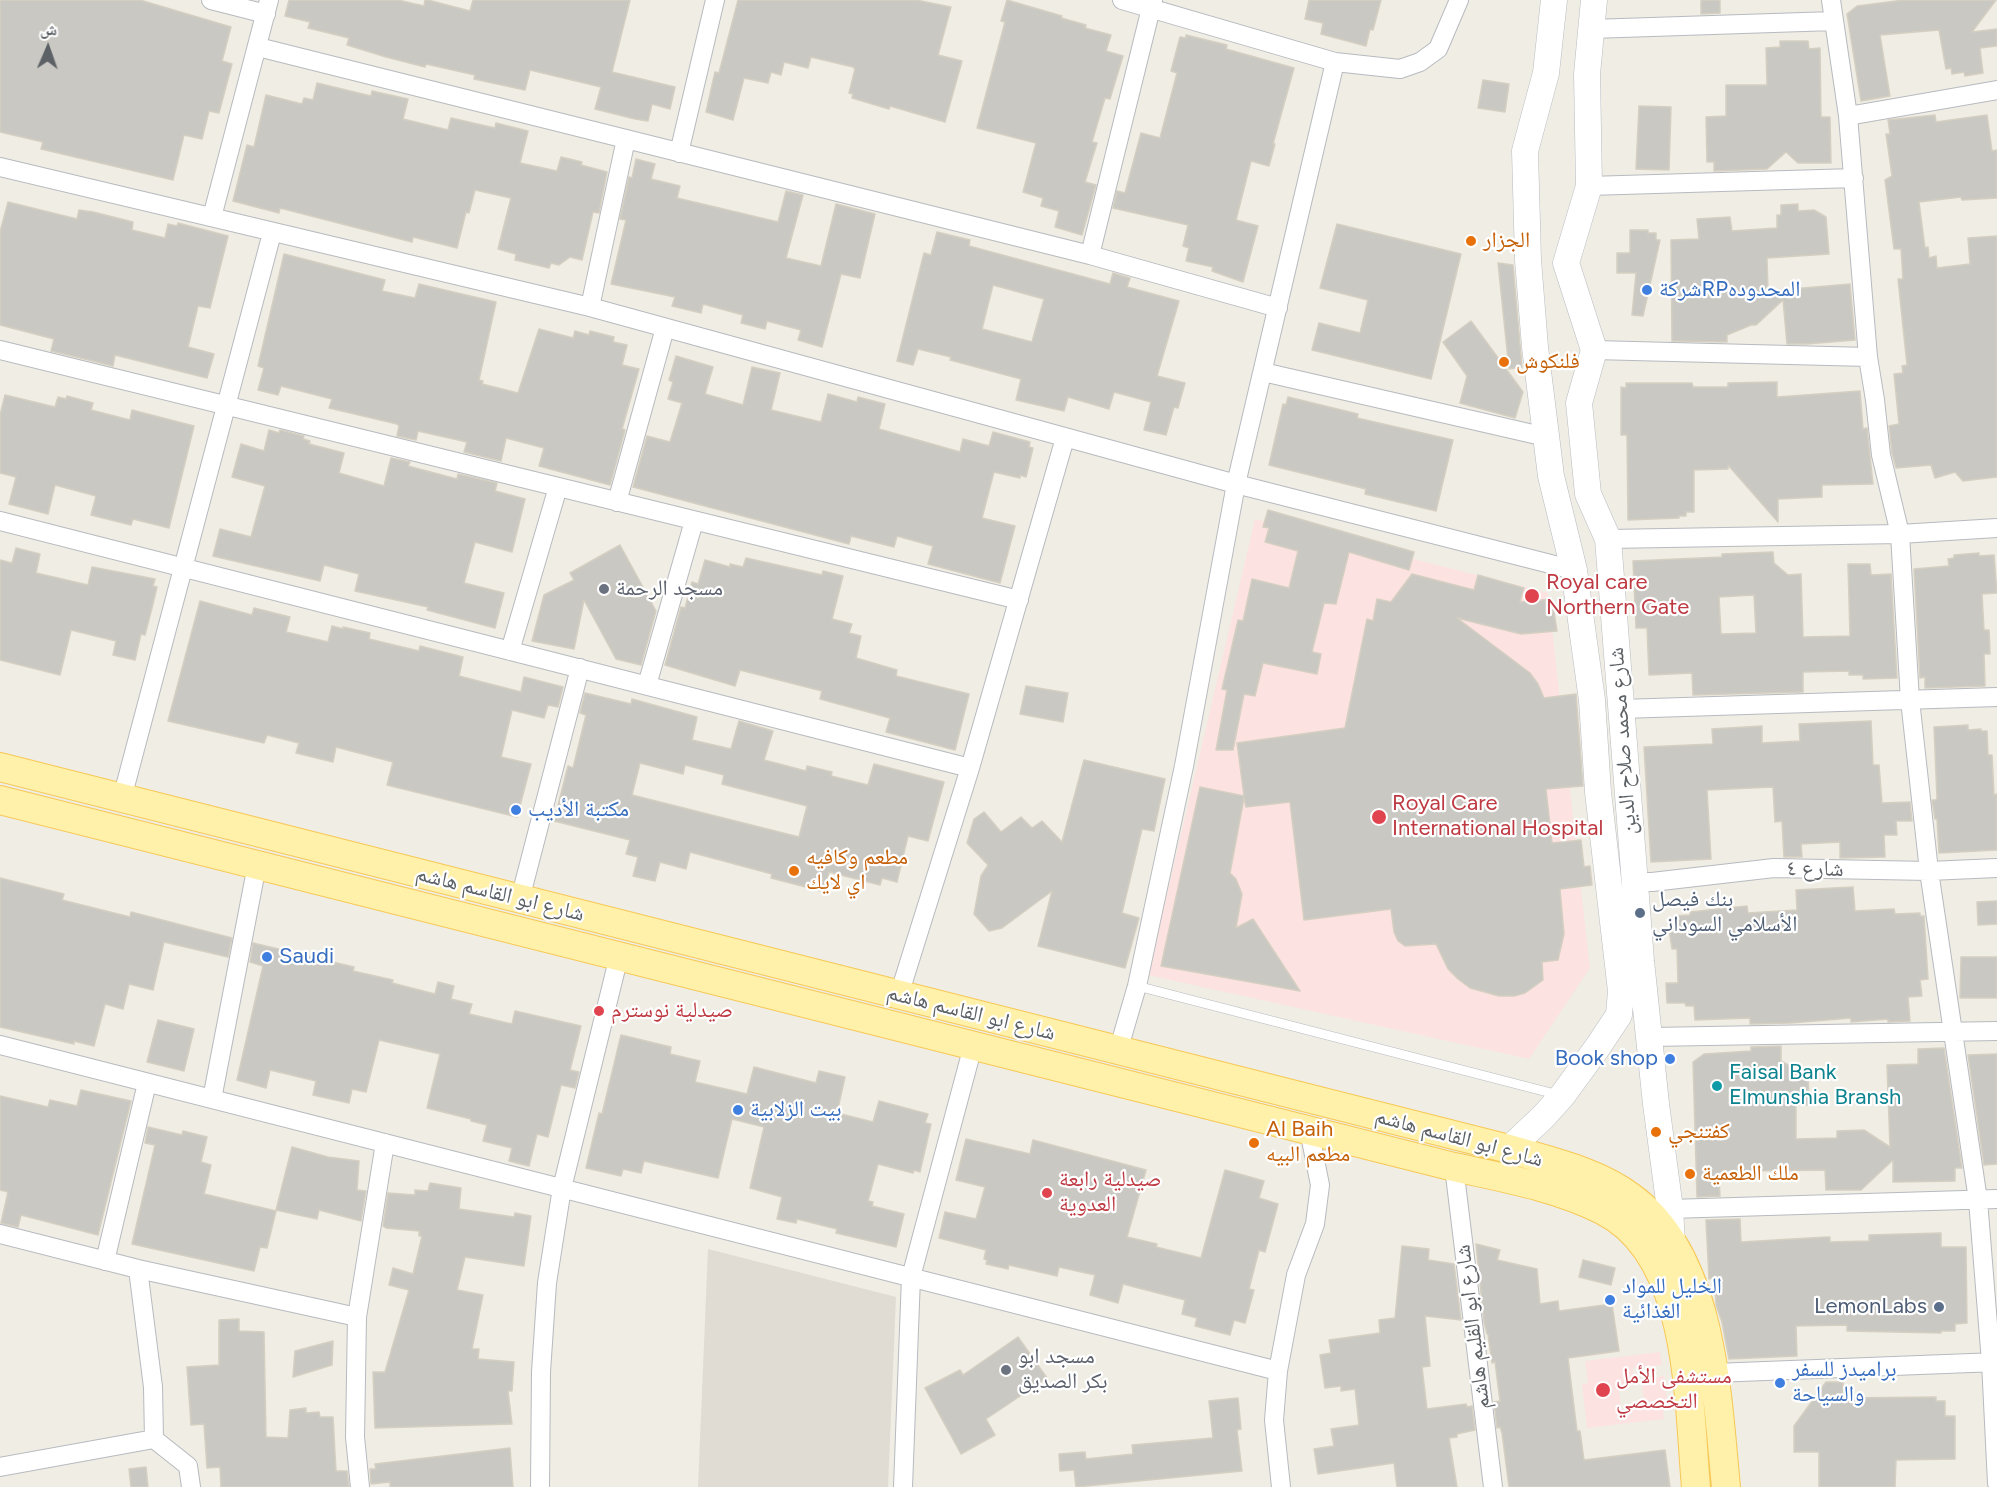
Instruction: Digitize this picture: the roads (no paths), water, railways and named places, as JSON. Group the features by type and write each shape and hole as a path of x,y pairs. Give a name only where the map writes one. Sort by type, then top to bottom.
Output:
{"main road":[{"name":"شارع محمد صلاح الدين","path":"1509,1149 1562,1096 1619,1015 1621,991 1598,792 1592,700 1574,570 1551,476 1534,347 1528,260 1525,152 1546,73 1554,0"},
{"path":"1594,0 1587,74 1589,186 1566,263 1594,350"},
{"name":"شارع محمد صلاح الدين","path":"1594,350 1579,404 1588,494 1608,539 1641,961 1672,1243"},
{"name":"شارع ابو القاسم هاشم","path":"0,766 1509,1149 1604,1181 1630,1195 1650,1212 1672,1243 1696,1290 1714,1373 1726,1487"},
{"name":"شارع ابو القاسم هاشم","path":"0,800 1567,1195 1604,1211 1628,1227 1659,1267 1670,1294 1680,1331 1696,1487"}],"street":[{"path":"211,0 267,7 212,217"},
{"path":"679,153 715,0"},
{"path":"1122,0 1152,4 1335,62 1400,69 1420,62 1438,49 1458,0"},
{"path":"1830,0 1848,116 1868,357 1881,455 1900,534 1910,700 1929,871 1978,1200 1994,1362 1997,1483"},
{"path":"1090,255 1152,4"},
{"path":"1591,29 1834,21"},
{"path":"258,46 1090,255 1278,309"},
{"path":"1118,1051 1137,986 1184,766 1236,484 1335,62"},
{"path":"1848,116 1997,90"},
{"path":"590,308 627,139"},
{"path":"0,167 590,308 1236,484 1574,570"},
{"path":"1589,186 1854,178"},
{"path":"122,798 272,233"},
{"path":"617,502 664,328"},
{"path":"0,350 1019,600"},
{"path":"1594,350 1868,357"},
{"path":"1263,372 1546,437"},
{"path":"898,995 970,768 1065,438"},
{"path":"510,651 558,487"},
{"path":"0,521 970,768"},
{"path":"647,685 694,521"},
{"path":"1608,539 1900,534 1997,528"},
{"path":"520,899 580,668"},
{"path":"1621,710 1997,697"},
{"path":"212,1099 257,865"},
{"name":"شارع ٤","path":"1635,882 1774,868 1929,871 1997,868"},
{"path":"540,1487 541,1372 546,1283 562,1188 619,956"},
{"path":"1650,1037 1997,1031"},
{"path":"0,1045 1278,1371"},
{"path":"903,1487 911,1277 973,1046"},
{"path":"105,1261 147,1083"},
{"path":"1281,1487 1274,1420 1278,1371 1296,1275 1315,1224 1320,1185 1309,1130"},
{"path":"360,1487 355,1437 357,1317 385,1143"},
{"name":"شارع ابو القليم هاشم","path":"1454,1167 1492,1487"},
{"path":"1670,1209 1997,1199"},
{"path":"0,1234 138,1269 357,1317"},
{"path":"138,1269 153,1387 154,1439"},
{"path":"1714,1373 1994,1362"},
{"path":"0,1467 154,1439 188,1466 191,1487"}],"lane":[{"path":"1137,986 1562,1096"}],"place":[{"name":"الجزار","path":"1471,241"},
{"name":"شركةRPالمحدوده","path":"1647,290"},
{"name":"فلنكوش","path":"1504,362"},
{"name":"مسجد الرحمة","path":"604,589"},
{"name":"Royal care Northern Gate","path":"1532,596"},
{"name":"مكتبة الأديب","path":"516,810"},
{"name":"Royal Care International Hospital","path":"1379,817"},
{"name":"مطعم وكافيه اي لايك","path":"794,871"},
{"name":"بنك فيصل الأسلامي السوداني","path":"1640,913"},
{"name":"Saudi","path":"267,957"},
{"name":"صيدلية نوسترم","path":"599,1011"},
{"name":"Book shop","path":"1670,1059"},
{"name":"Faisal Bank Elmunshia Bransh","path":"1717,1086"},
{"name":"بيت الزلابية","path":"738,1110"},
{"name":"كفتنجي","path":"1656,1132"},
{"name":"Al Baih مطعم البيه","path":"1254,1143"},
{"name":"ملك الطعمية","path":"1690,1174"},
{"name":"صيدلية رابعة العدوية","path":"1047,1193"},
{"name":"الخليل للمواد الغذائية","path":"1610,1300"},
{"name":"LemonLabs","path":"1939,1307"},
{"name":"مسجد ابو بكر الصديق","path":"1006,1370"},
{"name":"براميدز للسفر والسياحة","path":"1780,1383"},
{"name":"مستشفى الأمل التخصصي","path":"1603,1390"}]}
